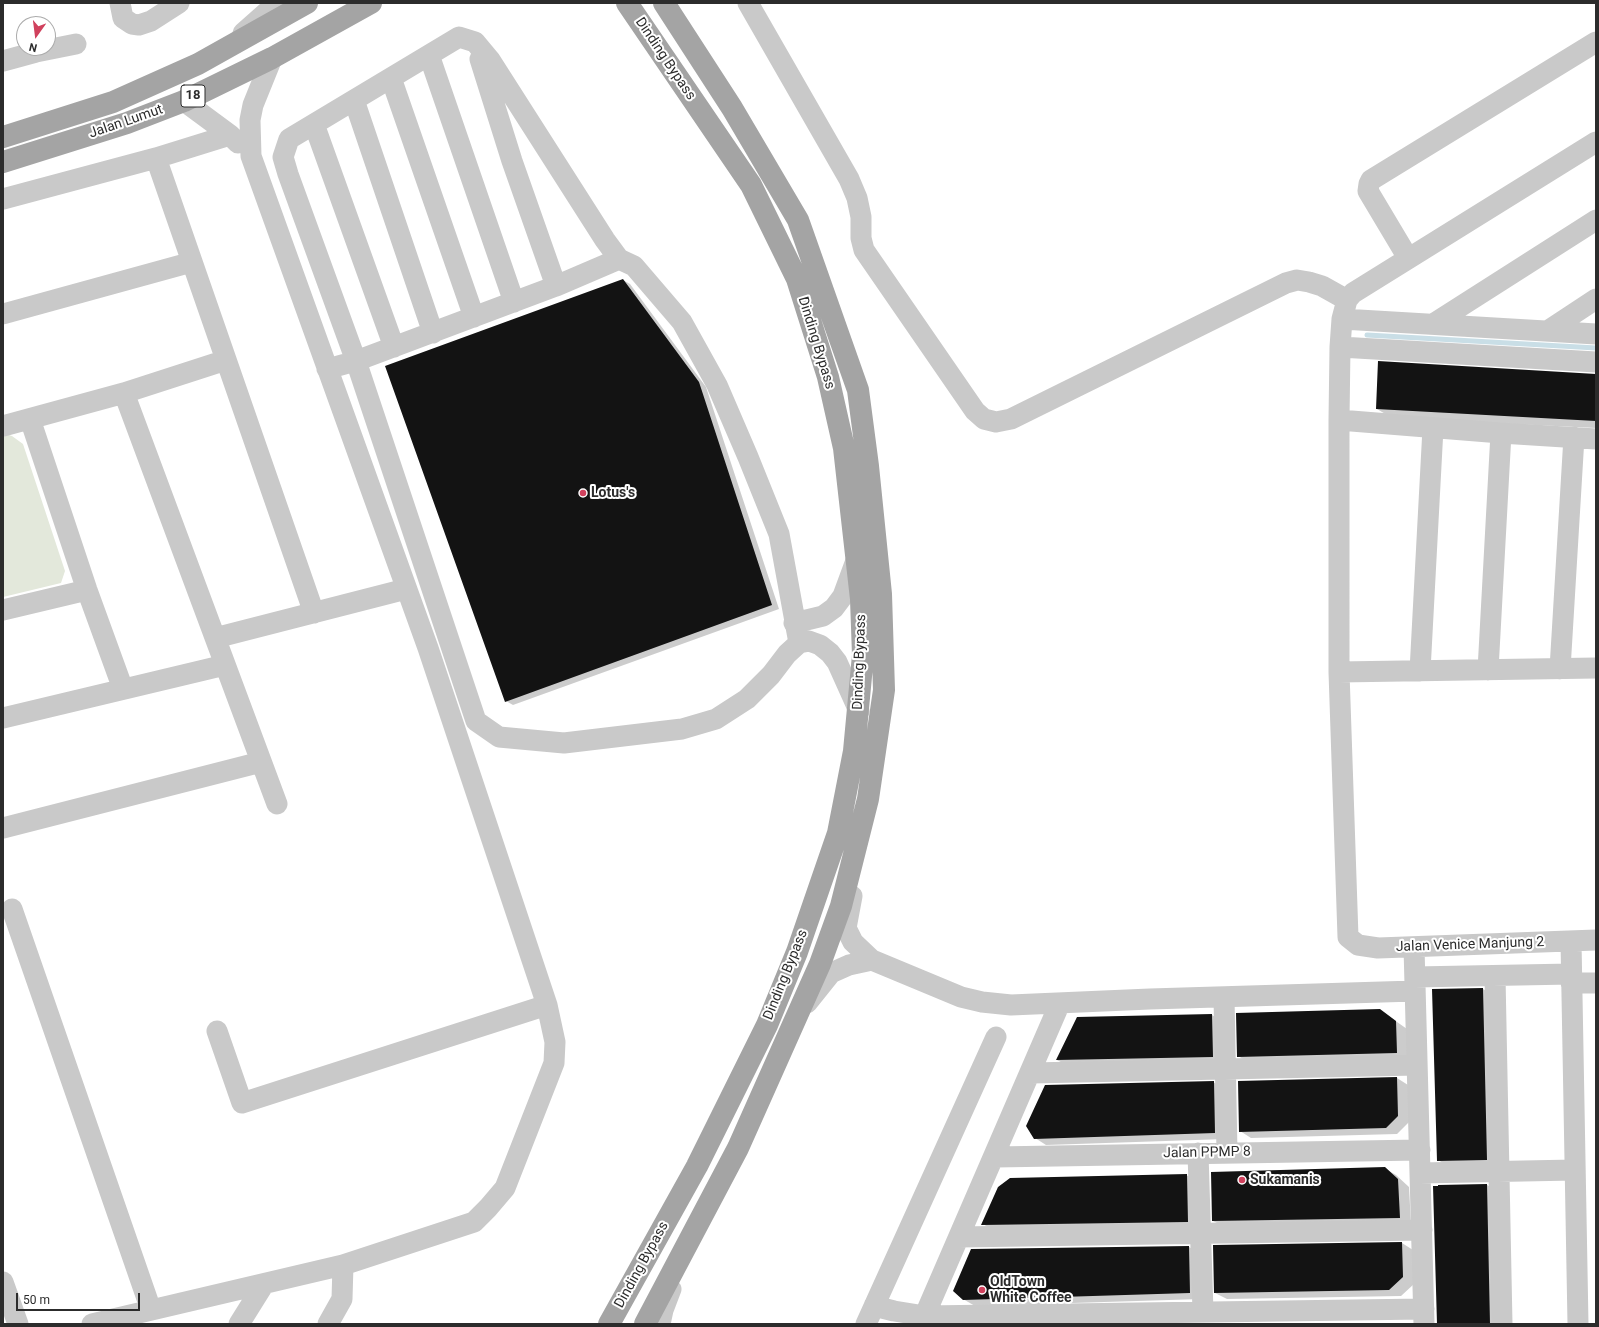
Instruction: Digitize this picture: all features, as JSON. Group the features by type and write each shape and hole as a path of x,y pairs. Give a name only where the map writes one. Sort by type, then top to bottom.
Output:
{"main road":[{"name":"Jalan Lumut","path":"3,137 113,102 198,64 307,3"},
{"name":"Jalan Lumut","path":"3,162 127,123 184,101 272,58 371,3"},
{"name":"Dinding Bypass","path":"609,1324 697,1166 767,1025 797,952 838,833 854,751 859,711 863,655 861,599 844,448 828,376 797,279 751,185 627,3"},
{"name":"Dinding Bypass","path":"645,1324 738,1148 820,964 841,906 868,799 884,690 881,594 868,466 858,390 798,220 732,108 664,3"}],"street":[{"path":"120,3 123,18 132,24 139,25 150,21 179,3"},
{"path":"225,50 277,3"},
{"path":"748,3 849,179 857,198 861,217 861,238 864,250 975,410 984,419 996,422 1011,419 1286,283 1298,280 1322,286 1344,310 1433,324 1596,334"},
{"path":"799,643 779,534 748,456 717,385 682,322 634,266 619,259 604,240 490,60 475,42 459,37 289,139 283,157 288,174 356,361 476,721 499,737 564,743 682,729 716,719 747,699 771,675 787,654 799,643 809,641 820,645 830,653 837,662 859,711"},
{"path":"475,42 512,161 556,286"},
{"path":"1408,258 1368,191 1371,180 1596,42"},
{"path":"3,61 36,52 76,44"},
{"path":"429,55 514,302"},
{"path":"92,1324 131,1320 151,1310 343,1265 474,1222 505,1188 554,1062 556,1042 547,1005 428,648 251,156 250,120 253,105 272,58"},
{"path":"391,78 474,317"},
{"path":"354,100 433,333"},
{"path":"184,101 230,135 251,156"},
{"path":"314,124 394,347"},
{"path":"3,199 156,158 230,135"},
{"path":"1596,142 1353,293 1344,310 1340,347 1339,672 1596,668"},
{"path":"156,158 314,613"},
{"path":"1433,324 1596,220"},
{"path":"327,369 356,361 433,333 556,286 619,259"},
{"path":"3,314 192,262"},
{"path":"1549,330 1596,299"},
{"path":"1340,347 1596,362"},
{"path":"3,426 124,393 226,360"},
{"path":"124,393 277,804"},
{"path":"30,419 87,590 123,689"},
{"path":"1339,420 1596,439"},
{"path":"1420,671 1433,428"},
{"path":"1488,670 1501,433"},
{"path":"1560,669 1574,437"},
{"path":"794,622 823,616 834,608 843,596 857,558"},
{"path":"215,638 406,589"},
{"path":"3,610 87,590"},
{"path":"428,648 449,641"},
{"path":"3,718 225,665"},
{"name":"Jalan Venice Manjung 2","path":"1339,672 1348,937 1358,945 1378,948 1596,940"},
{"path":"3,828 261,762"},
{"path":"868,799 863,854 848,912 846,928 853,942 872,960 961,997 982,1002 1010,1005 1224,997 1415,984 1495,976 1571,979 1596,983"},
{"path":"12,909 151,1310"},
{"path":"1571,941 1578,1324"},
{"path":"870,1315 894,1311 923,1320 1156,1318 1203,1312 1424,1316 1414,947"},
{"path":"794,1020 831,973 849,965 872,960"},
{"path":"1495,976 1502,1324"},
{"path":"1224,997 1227,1153"},
{"path":"923,1320 995,1157 1060,1003"},
{"path":"218,1031 242,1103 547,1005"},
{"path":"870,1315 996,1036"},
{"path":"1031,1073 1417,1065"},
{"name":"Jalan PPMP 8","path":"995,1157 1420,1150"},
{"path":"1198,1153 1203,1312"},
{"path":"1420,1174 1575,1170"},
{"path":"959,1237 1422,1230"},
{"path":"660,1324 663,1310 690,1240"},
{"path":"328,1324 342,1299 343,1265"},
{"path":"3,1282 18,1324"},
{"path":"240,1324 264,1284"}],"shaded area":[{"path":"3,433 12,436 23,444 65,571 61,583 3,597"}],"building":[{"name":"Lotus's","path":"623,279 699,382 772,605 505,702 385,366"},
{"path":"1378,361 1596,374 1596,421 1376,409"},
{"path":"1483,988 1487,1160 1437,1161 1432,989"},
{"path":"1380,1009 1396,1021 1397,1053 1237,1057 1236,1013"},
{"path":"1212,1014 1213,1057 1056,1060 1077,1017"},
{"path":"1397,1077 1398,1116 1386,1128 1239,1132 1238,1081"},
{"path":"1214,1081 1215,1133 1034,1139 1026,1126 1045,1085"},
{"path":"1385,1167 1398,1179 1400,1218 1212,1221 1211,1172"},
{"path":"1187,1174 1188,1222 981,1225 998,1187 1010,1178"},
{"path":"1487,1184 1490,1324 1437,1324 1433,1186"},
{"path":"1402,1242 1403,1277 1389,1290 1214,1293 1213,1245"},
{"path":"1189,1246 1190,1293 963,1300 953,1291 971,1249"}],"waterway":[{"path":"1367,335 1596,348"}],"place":[{"name":"Lotus's","path":"583,493"},
{"name":"Sukamanis","path":"1242,1180"},
{"name":"OldTown White Coffee","path":"982,1290"}]}
